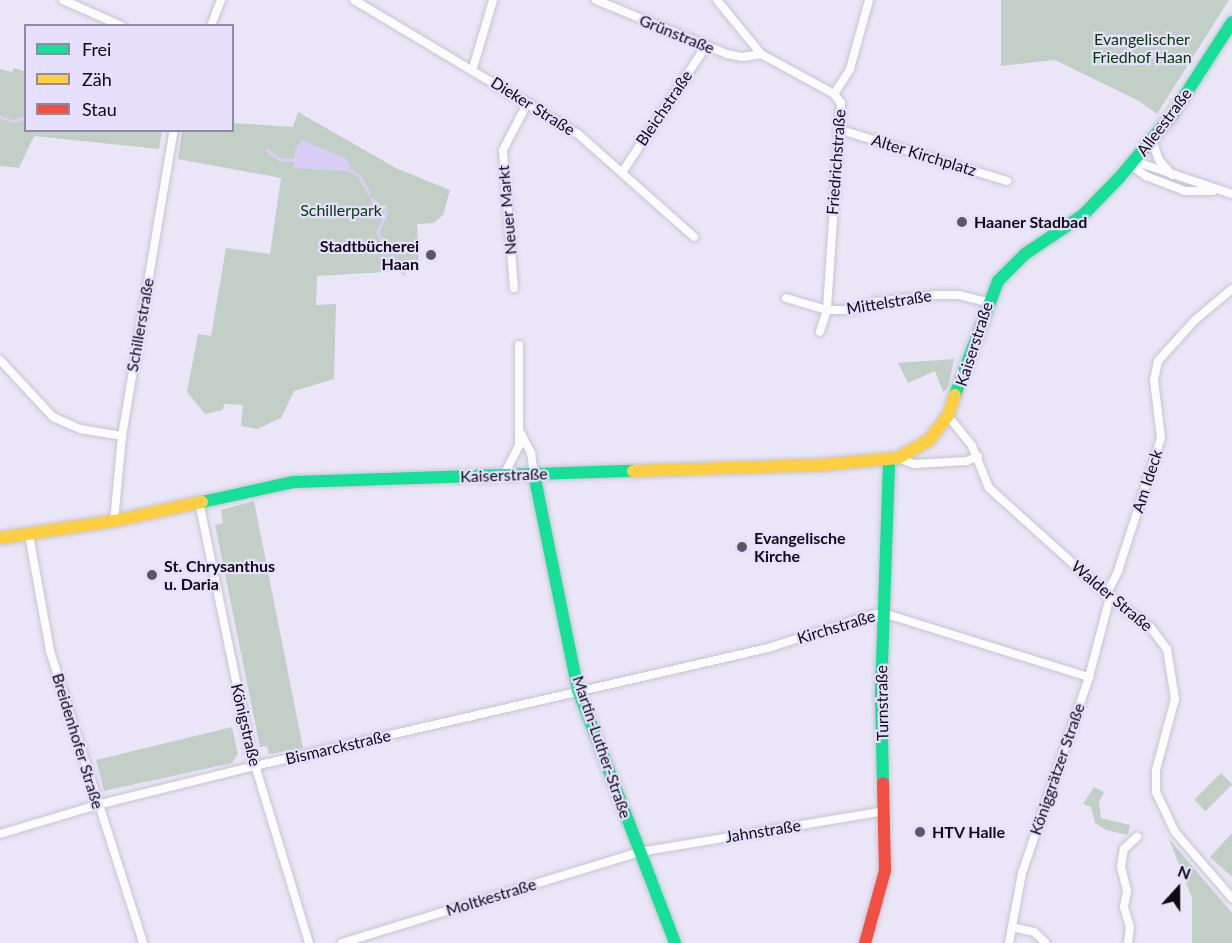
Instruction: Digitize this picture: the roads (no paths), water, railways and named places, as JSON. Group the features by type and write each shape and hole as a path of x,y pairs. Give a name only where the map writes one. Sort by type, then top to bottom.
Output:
{"main road":[{"name":"Alleestraße","path":"1132,163 1152,140 1232,22"},
{"name":"Kaiserstraße","path":"0,538 29,536 114,521 294,482 894,459 929,440 948,416 987,302 1014,262 1073,223 1132,163"},
{"name":"Turnstraße","path":"865,943 885,871 881,693 883,613 894,459"},
{"name":"Martin-Luther-Straße","path":"534,474 578,690 675,943"}],"street":[{"path":"63,0 117,24"},
{"path":"212,24 221,0"},
{"name":"Dieker Straße","path":"354,0 473,68 578,134 623,171 694,237"},
{"path":"473,68 493,0"},
{"name":"Grünstraße","path":"596,0 706,46 742,57 761,54"},
{"path":"717,0 749,43 761,54 834,94"},
{"name":"Friedrichstraße","path":"820,332 827,310 843,113 834,94 850,69 869,0"},
{"name":"Bleichstraße","path":"623,171 706,46"},
{"name":"Neuer Markt","path":"514,288 503,150 528,102"},
{"name":"Alter Kirchplatz","path":"841,130 1007,181"},
{"name":"Schillerstraße","path":"114,521 122,436 174,132"},
{"path":"1152,140 1159,160 1173,176"},
{"path":"1132,163 1232,194"},
{"path":"1132,163 1174,188 1203,193 1214,190"},
{"name":"Am Ideck","path":"1108,595 1156,456 1161,423 1154,371 1166,350 1232,289"},
{"name":"Mittelstraße","path":"827,310 851,310 876,302 936,295 987,302"},
{"path":"786,298 827,310"},
{"path":"504,475 518,452 520,431 519,345"},
{"path":"0,360 53,417 73,427 122,436"},
{"name":"Walder Straße","path":"948,416 978,456 989,488 1108,595 1151,628 1167,649 1173,668 1176,699 1155,780 1168,822 1232,898"},
{"path":"520,431 531,453 534,474"},
{"name":"Kaiserstraße","path":"894,459 914,464 967,461 978,456"},
{"name":"Königstraße","path":"198,502 255,766 309,943"},
{"name":"Breidenhofer Straße","path":"29,536 50,651 97,805 143,943"},
{"name":"Königgrätzer Straße","path":"1009,943 1031,843 1089,677 1108,595"},
{"name":"Kirchstraße","path":"578,690 768,648 883,613 1089,677"},
{"name":"Bismarckstraße","path":"0,834 97,805 578,690"},
{"name":"Jahnstraße","path":"640,852 885,811"},
{"path":"1128,943 1130,927 1124,907 1127,891 1121,867 1124,849 1137,837"},
{"name":"Moltkestraße","path":"342,943 359,940 640,852"},
{"path":"1012,927 1034,932 1046,943"}],"waterway":[{"path":"0,117 14,121 24,118"},
{"path":"267,150 279,159 296,160"},
{"path":"347,169 359,176 369,193"},
{"path":"372,199 386,212 377,232 386,253"},
{"path":"392,263 404,274"}],"place":[{"name":"Haaner Stadbad","path":"962,222"},
{"name":"Stadtbücherei Haan","path":"431,255"},
{"name":"Evangelische Kirche","path":"742,547"},
{"name":"St. Chrysanthus u. Daria","path":"152,575"},
{"name":"HTV Halle","path":"920,832"}],"park label":[{"name":"Evangelischer Friedhof Haan","path":"1142,48"},
{"name":"Schillerpark","path":"341,210"}]}
